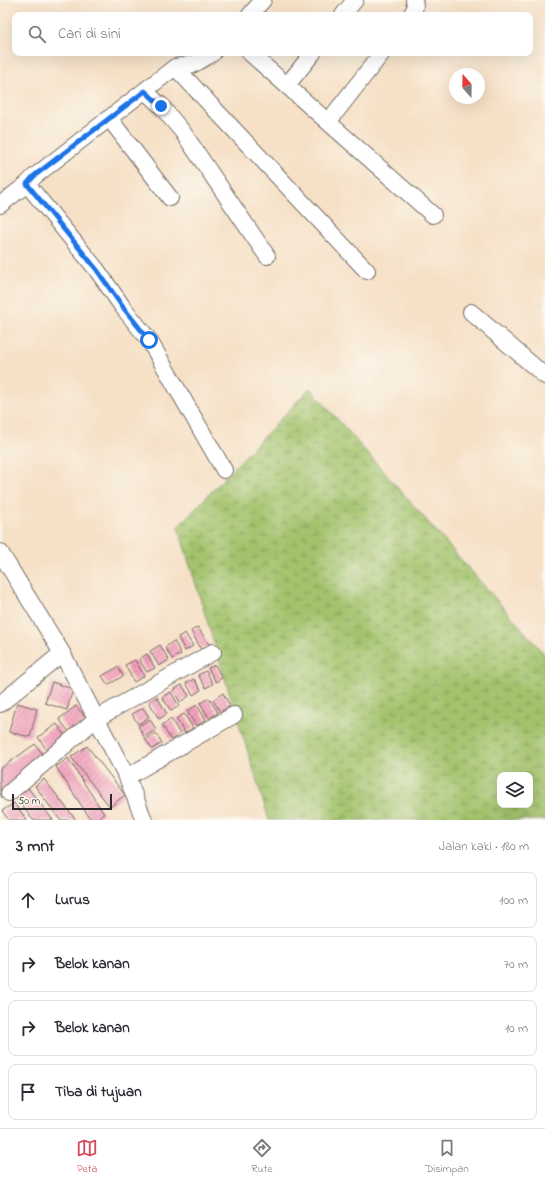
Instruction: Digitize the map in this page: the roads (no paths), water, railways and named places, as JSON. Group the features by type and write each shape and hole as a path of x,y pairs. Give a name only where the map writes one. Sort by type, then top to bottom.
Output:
{"street":[{"path":"253,12 263,0"},
{"path":"345,12 355,0"},
{"path":"413,12 415,10 414,0"},
{"path":"0,205 27,184 34,176 175,67 194,64 208,56"},
{"path":"253,56 433,215"},
{"path":"287,85 311,56"},
{"path":"328,122 380,56"},
{"path":"175,67 367,271"},
{"path":"145,91 161,106 182,131 267,256"},
{"path":"109,118 170,198"},
{"path":"27,184 93,265 122,306 149,340 224,470"},
{"path":"471,312 545,376"},
{"path":"0,552 62,653 126,777 144,820"},
{"path":"9,793 96,719 213,652"},
{"path":"0,704 62,653"},
{"path":"126,777 234,715"}]}
